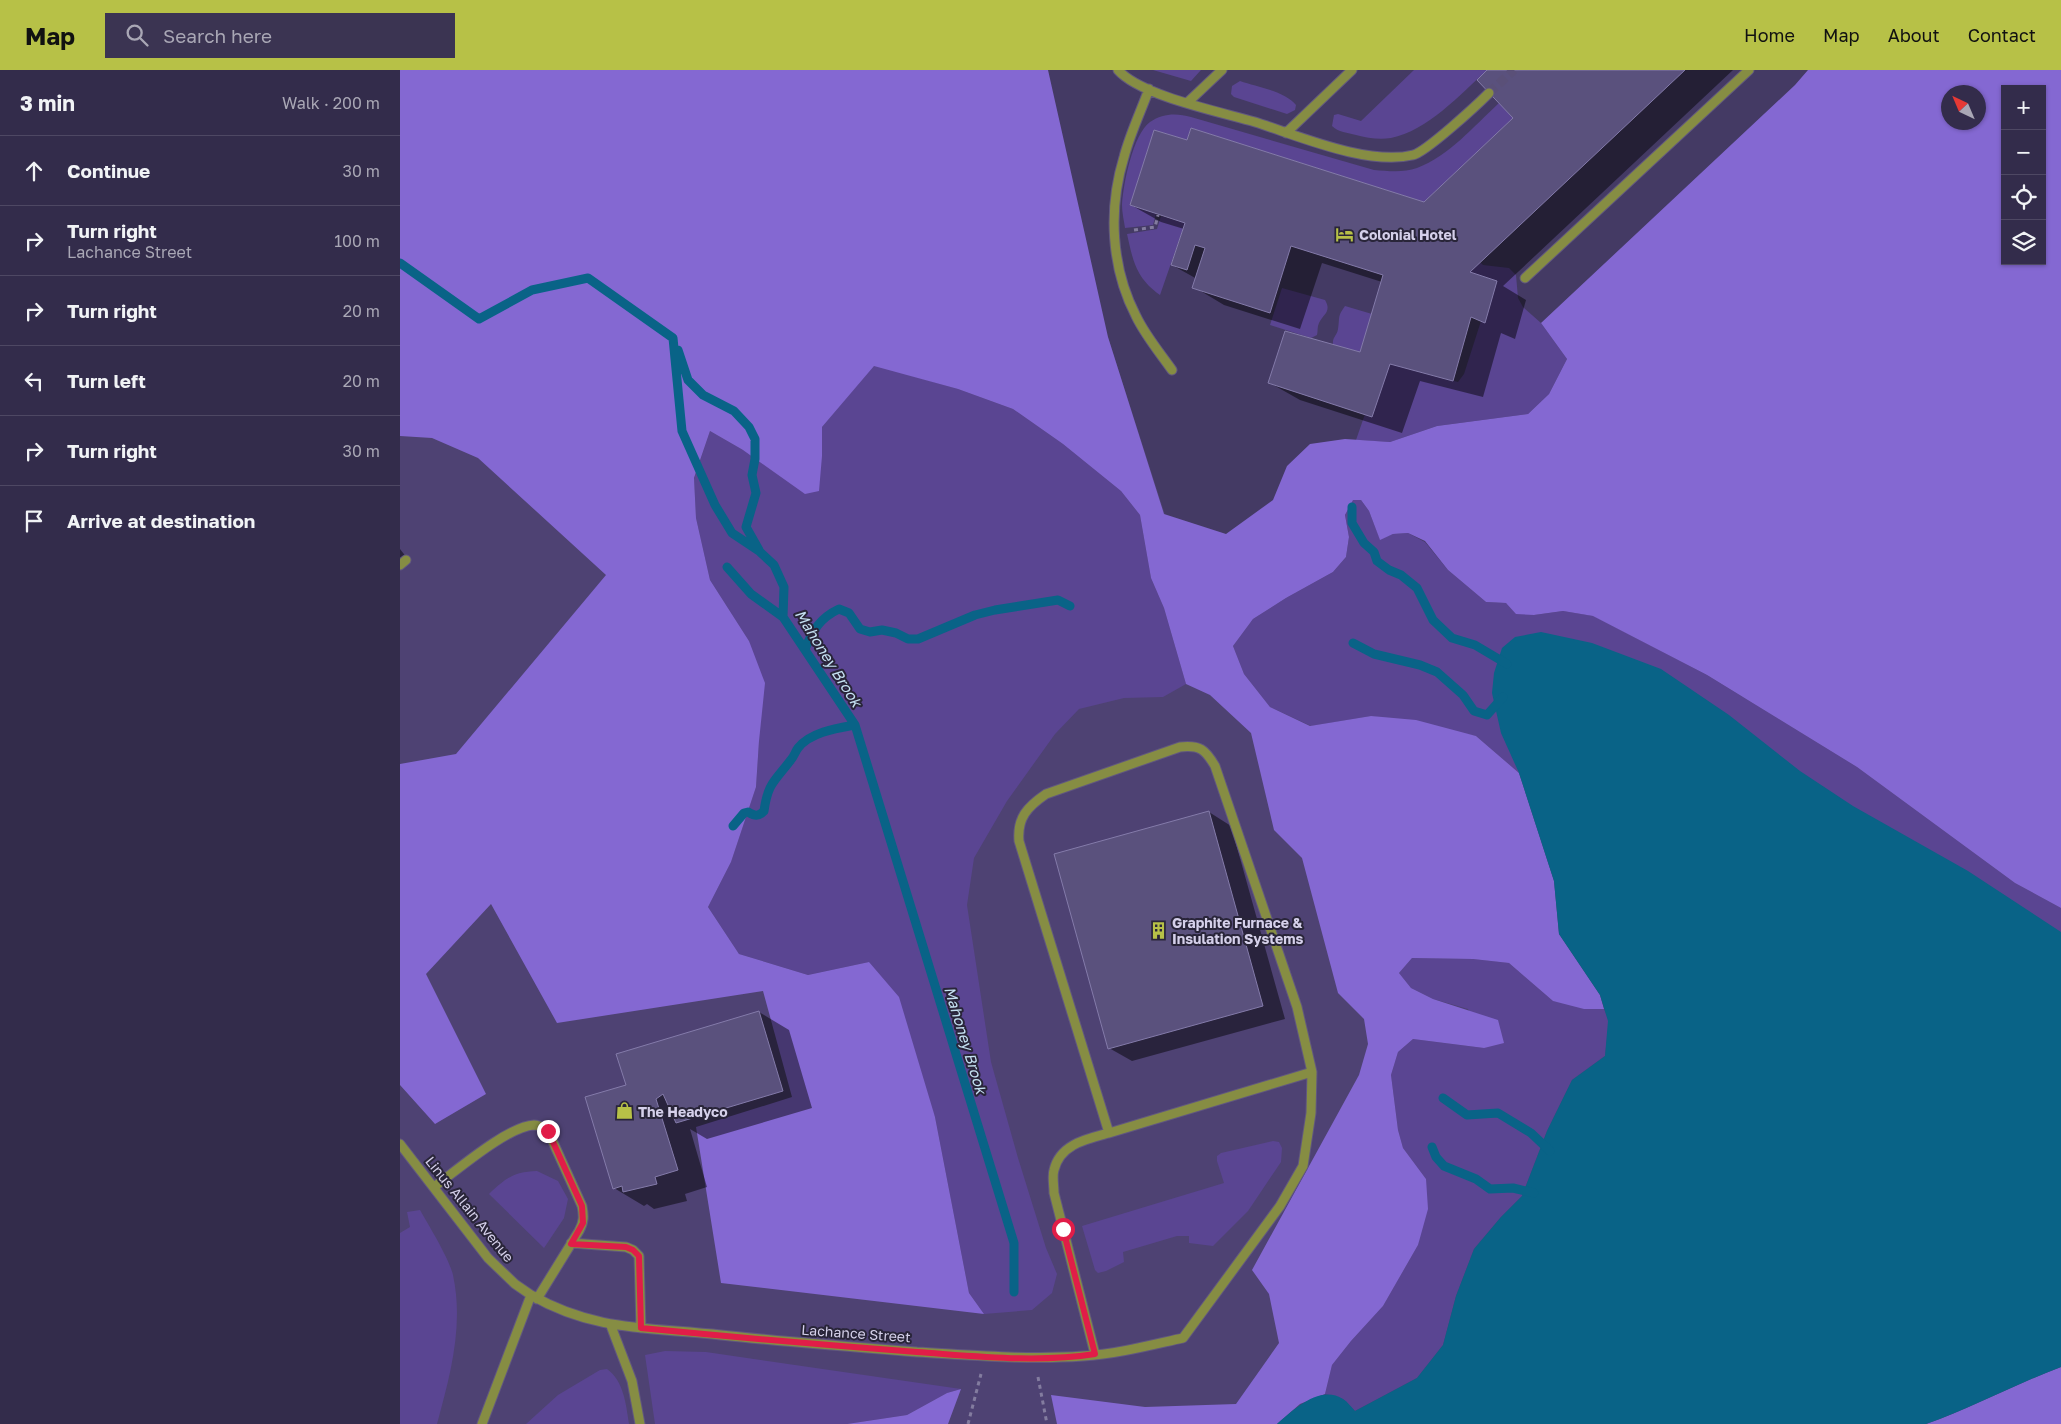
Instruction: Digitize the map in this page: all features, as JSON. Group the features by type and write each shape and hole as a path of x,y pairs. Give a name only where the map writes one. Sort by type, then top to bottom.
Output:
{"street":[{"path":"1118,70 1134,83 1187,104 1316,143 1348,151 1394,157 1415,155 1464,116 1489,93"},
{"path":"1187,104 1222,70"},
{"path":"1286,133 1352,70"},
{"path":"1526,278 1749,70"},
{"path":"1149,89 1124,157 1114,201 1114,232 1119,272 1136,317 1172,370"},
{"path":"1095,1354 1054,1193 1053,1170 1061,1153 1078,1142 1109,1133 1312,1072 1297,1007 1214,766 1206,751 1193,746 1180,747 1046,794 1032,803 1018,828 1019,841 1109,1133"},
{"name":"Lachance Street","path":"534,1297 567,1314 611,1326 840,1347 1034,1357 1095,1354 1183,1338 1280,1206 1303,1166 1311,1113 1312,1072"},
{"path":"434,1187 499,1140 526,1127 540,1126 548,1131 582,1206 583,1223 571,1244 534,1297 482,1424"},
{"name":"Linus Allain Avenue","path":"400,1144 488,1258 515,1284 534,1297"},
{"path":"571,1244 626,1247 633,1250 639,1256 641,1328"},
{"path":"611,1326 632,1381 640,1424"}],"path":[{"path":"1114,232 1155,227 1158,214"},
{"path":"968,1424 986,1356"},
{"path":"1034,1357 1047,1424"}],"shaded area":[{"path":"400,70 1022,70 1197,614 2061,746 2061,1424 400,1424"},
{"path":"400,70 1048,70 1108,337 1164,514 1226,534 1273,500 1287,466 1310,444 1345,439 1390,442 1437,426 1528,414 1549,394 1567,359 1541,323 1795,85 1808,70 2061,70 2061,908 2015,883 1857,767 1707,675 1593,616 1563,611 1534,615 1516,614 1506,603 1486,602 1448,570 1425,541 1408,533 1393,534 1380,540 1369,511 1361,500 1353,500 1345,515 1349,537 1346,557 1333,572 1253,619 1233,646 1244,674 1270,707 1310,726 1371,716 1416,720 1476,736 1519,773 1554,881 1559,934 1600,995 1604,1009 1584,1009 1553,1001 1509,963 1473,959 1412,958 1399,973 1411,988 1433,999 1498,1020 1504,1043 1484,1048 1413,1039 1398,1052 1391,1075 1398,1130 1403,1148 1426,1179 1428,1209 1418,1245 1383,1306 1332,1365 1325,1394 1300,1404 1277,1424 1057,1424 1051,1395 1145,1407 1236,1404 1279,1343 1269,1294 1252,1270 1359,1075 1368,1044 1364,1019 1338,993 1302,858 1274,830 1251,733 1210,695 1186,684 1164,608 1151,578 1140,515 1121,491 1063,444 1013,409 958,389 874,366 822,427 819,491 805,494 743,450 710,431 694,478 696,518 710,580 749,641 765,683 756,787 731,862 708,907 739,954 808,975 869,962 899,997 935,1117 969,1293 984,1314 721,1283 696,1127 792,1097 763,991 557,1023 491,904 426,974 486,1094 435,1124 400,1085 400,764 456,754 606,575 478,458 432,438 400,436"},
{"path":"1153,70 1201,70 1191,81"},
{"path":"1414,70 1487,70 1443,110 1418,128 1404,134 1382,139 1343,132 1332,126 1334,115 1338,114 1361,121"},
{"path":"1240,81 1285,96 1296,105 1295,110 1287,114 1234,97 1231,94 1232,86"},
{"path":"1499,103 1513,118 1424,202 1191,128 1187,140 1154,130 1130,205 1156,214 1153,225 1125,228 1122,205 1124,185 1130,160 1144,128 1150,122 1160,117 1175,114 1186,116 1374,170 1401,171 1412,170 1440,156 1461,140"},
{"path":"1161,216 1185,223 1160,295 1146,282 1137,268 1131,253 1127,234 1157,229"},
{"path":"1480,262 1483,265 1509,268 1516,275 1518,298 1523,307 1541,323 1567,359 1549,394 1528,414 1437,426 1390,442 1356,440 1365,414 1390,364 1458,382 1464,374 1481,321 1470,272"},
{"path":"1282,288 1325,300 1328,307 1318,324 1317,335 1311,338 1270,325"},
{"path":"1345,306 1372,314 1360,352 1333,345 1340,315"},
{"path":"874,365 958,389 1013,409 1063,444 1121,491 1140,515 1151,578 1164,608 1186,684 1163,697 1124,698 1079,709 1055,734 1007,801 974,858 967,905 991,1062 1046,1248 1057,1274 1052,1293 1032,1310 984,1314 969,1293 935,1117 869,962 808,975 739,954 708,907 731,862 756,787 759,741 749,641 710,580 696,518 694,479 710,431 743,450 822,456 822,427"},
{"path":"1352,500 1361,500 1369,511 1380,539 1393,534 1408,533 1425,542 1448,570 1486,602 1506,603 1534,615 1563,611 1594,616 1707,675 1857,767 2015,883 2061,908 2061,992 1519,773 1476,736 1371,716 1311,726 1270,707 1244,674 1233,646 1253,619 1333,572 1346,557 1349,537 1345,515"},
{"path":"1412,958 1473,959 1509,963 1553,1001 1604,1009 1609,1021 1605,1056 1572,1080 1547,1131 1522,1196 1474,1249 1456,1296 1443,1345 1417,1378 1355,1411 1343,1399 1325,1394 1332,1365 1383,1306 1418,1245 1426,1179 1403,1148 1398,1130 1391,1075 1398,1052 1413,1039 1484,1048 1468,1009 1433,999 1411,988 1399,973"},
{"path":"1273,1141 1279,1142 1282,1148 1281,1162 1248,1211 1213,1246 1189,1243 1189,1236 1177,1236 1123,1252 1124,1262 1106,1271 1098,1273 1095,1270 1082,1226 1224,1183 1217,1156 1221,1153"},
{"path":"537,1171 558,1181 568,1199 564,1218 544,1248 489,1194 516,1174"},
{"path":"420,1210 451,1268 456,1294 456,1332 451,1369 437,1424 400,1424 400,1233 410,1227 407,1212"},
{"path":"665,1351 706,1352 961,1389 947,1393 907,1415 847,1424 655,1424 645,1355"},
{"path":"2061,1367 2061,1424 1926,1424 1960,1411"},
{"path":"607,1369 613,1374 621,1387 629,1424 526,1424 558,1395 600,1370"},
{"path":"961,1389 948,1424 847,1424 907,1415 947,1393"}],"water":[{"path":"1541,632 1592,643 1661,669 1729,715 1800,771 1853,806 1968,871 2061,932 2061,1367 1926,1424 1277,1424 1299,1406 1316,1397 1334,1395 1345,1400 1355,1411 1417,1378 1443,1345 1456,1296 1474,1249 1522,1196 1547,1131 1572,1080 1605,1056 1608,1021 1600,995 1559,934 1554,881 1519,773 1501,733 1492,693 1494,673 1502,648 1515,637"}],"building":[{"name":"Colonial Hotel","path":"1487,70 1685,70 1470,272 1497,281 1485,323 1471,317 1453,381 1390,364 1372,417 1268,383 1285,331 1360,352 1383,275 1291,246 1270,313 1192,288 1205,248 1195,245 1187,270 1171,265 1185,223 1130,205 1154,130 1187,140 1191,128 1424,202 1513,118 1477,80"},
{"name":"Graphite Furnace & Insulation Systems","path":"1209,811 1263,1006 1108,1049 1054,854"},
{"name":"The Headyco","path":"759,1011 783,1091 676,1123 663,1094 656,1099 678,1170 655,1177 657,1184 623,1192 622,1186 613,1189 585,1097 626,1085 616,1054"}],"waterway":[{"name":"Mahoney Brook","path":"400,263 479,319 532,290 588,278 673,338 682,431 715,505 732,533 759,551 774,565 784,587 783,617 855,725 1014,1243 1014,1292"},
{"path":"678,350 688,380 703,395 734,411 749,427 755,439 755,459 752,475 756,493 746,527 759,550"},
{"path":"1352,507 1352,523 1364,543 1374,552 1377,561 1389,570 1401,575 1417,588 1433,620 1452,638 1475,645 1507,664"},
{"path":"727,567 751,594 783,617"},
{"path":"805,649 818,625 827,616 839,609 849,613 860,629 870,632 882,630 896,633 908,639 918,639 975,615 995,610 1058,600 1070,606"},
{"path":"1353,643 1374,654 1420,665 1437,672 1463,695 1474,711 1487,715 1503,697"},
{"path":"733,826 744,813 748,812 756,815 764,811 772,783 803,743 817,734 855,725"},
{"path":"1443,1098 1467,1115 1498,1113 1531,1133 1550,1151"},
{"path":"1432,1147 1436,1157 1444,1166 1476,1179 1490,1189 1513,1188 1534,1193"}],"tunnel":[{"path":"1489,93 1514,70"}],"place":[{"name":"Colonial Hotel","path":"1345,234"},
{"name":"Graphite Furnace & Insulation Systems","path":"1158,930"},
{"name":"The Headyco","path":"624,1111"}],"route":[{"path":"548,1131 582,1206 583,1223 571,1244 626,1247 633,1250 639,1256 641,1328 840,1347 968,1355 1026,1358 1095,1354 1063,1229"}]}
